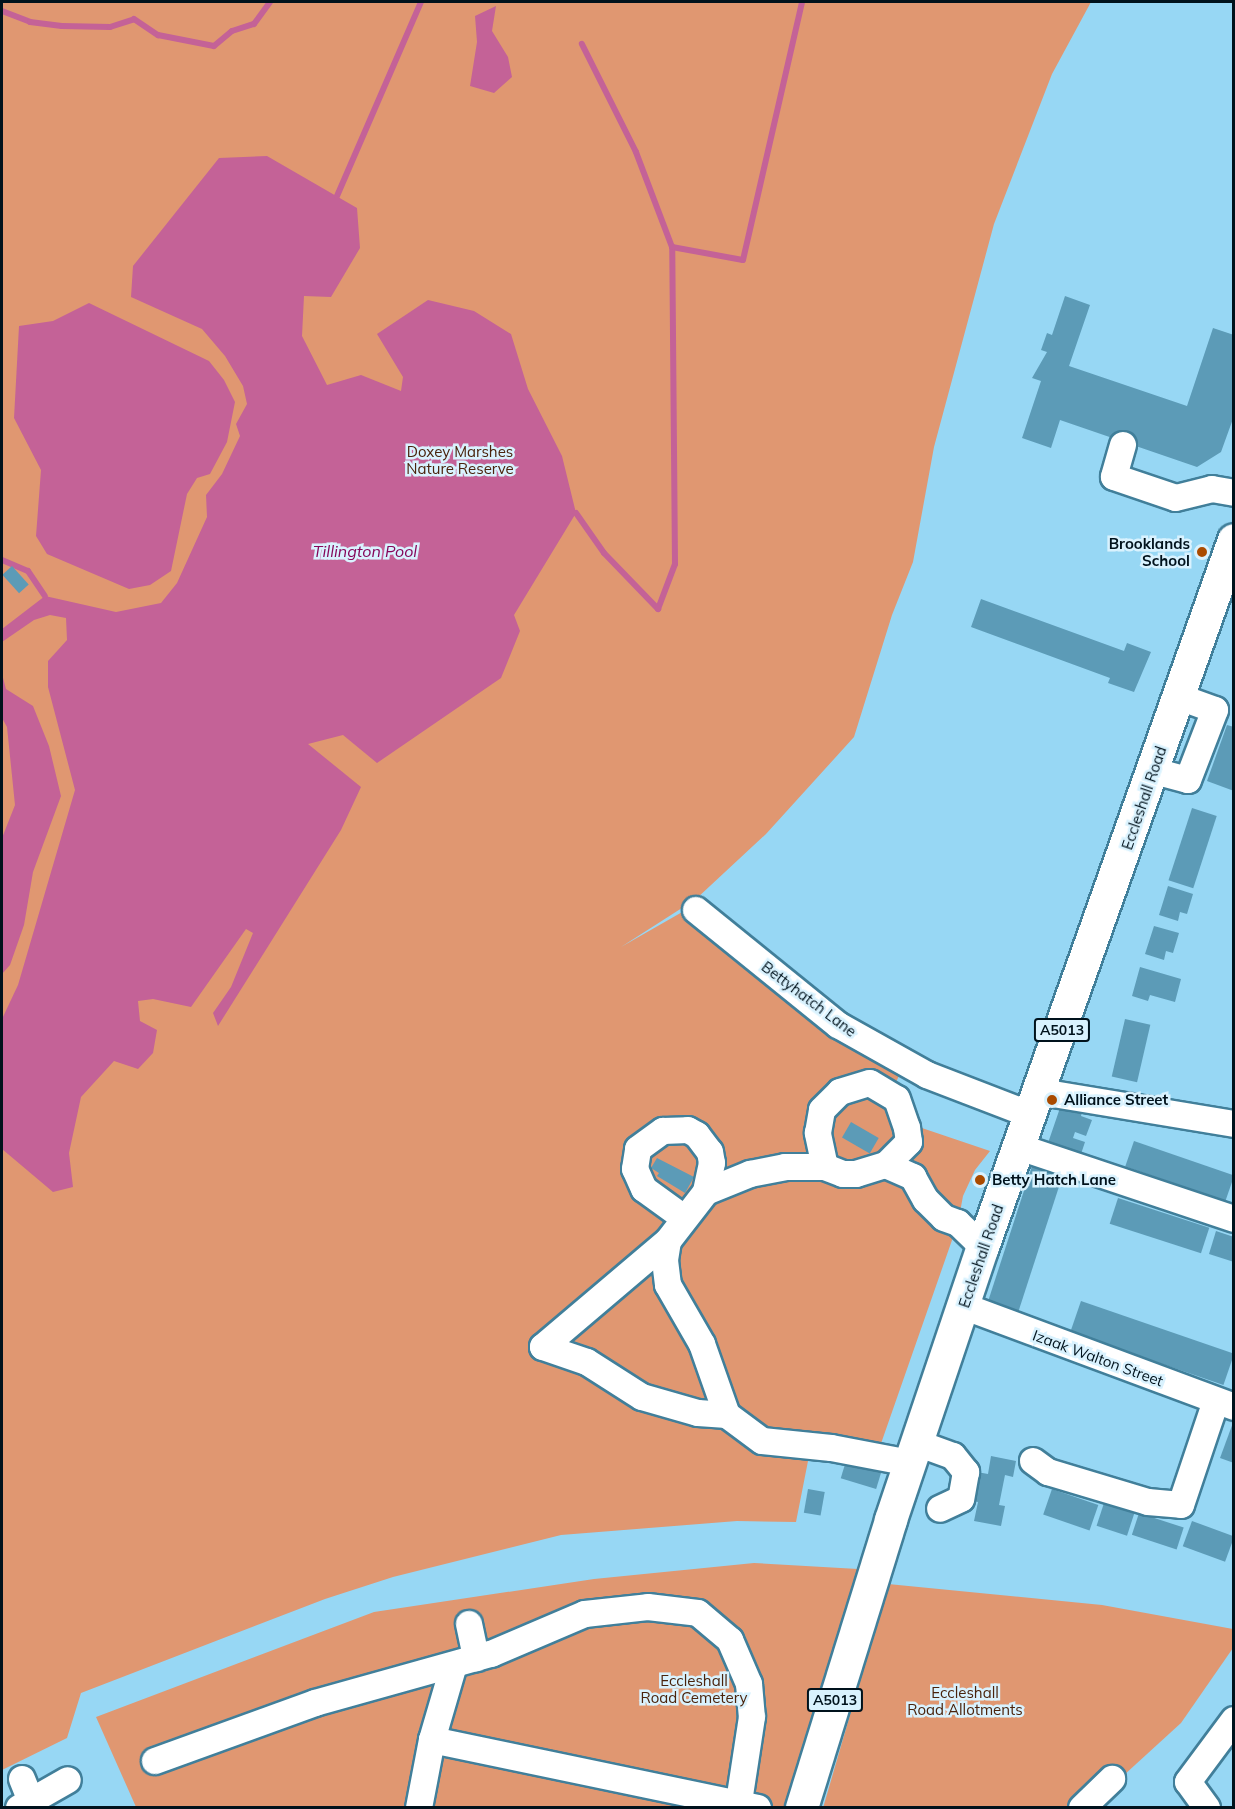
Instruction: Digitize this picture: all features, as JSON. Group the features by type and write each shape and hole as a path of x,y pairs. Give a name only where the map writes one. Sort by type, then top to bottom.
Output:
{"main road":[{"name":"Eccleshall Road","path":"802,1808 891,1520 983,1247 1154,771 1233,540"}],"street":[{"path":"1123,445 1114,477 1176,498 1212,489 1233,493"},
{"path":"1154,771 1188,780 1224,713 1180,697"},
{"name":"Bettyhatch Lane","path":"696,910 838,1025 927,1075 1036,1103 1233,1125"},
{"path":"706,1192 769,1168 825,1167 843,1174 856,1174 886,1165 909,1142 907,1128 897,1099 870,1083 840,1092 822,1110 818,1133 825,1167"},
{"path":"684,1218 644,1189 635,1169 638,1149 663,1131 688,1130 697,1135 710,1152 712,1163 706,1192 668,1241 543,1347 587,1362 642,1397 698,1413 727,1415 762,1441 953,1456 966,1472 961,1499 940,1509"},
{"path":"1019,1147 1233,1219"},
{"path":"886,1165 913,1177 926,1200 944,1218 958,1223 983,1247"},
{"path":"668,1241 665,1260 668,1285 702,1344 727,1415"},
{"name":"Izaak Walton Street","path":"963,1306 1225,1404"},
{"path":"1033,1461 1048,1472 1148,1502 1181,1505 1225,1404"},
{"path":"155,1761 315,1703 465,1661 585,1614 648,1607 698,1613 729,1640 749,1684 752,1717 745,1806 432,1740"},
{"path":"418,1808 432,1740 465,1661 469,1624"},
{"path":"1207,1808 1188,1782 1233,1720"},
{"path":"1082,1808 1112,1779"},
{"path":"24,1795 68,1780"}],"green space":[{"name":"Doxey Marshes Nature Reserve","path":"2,2 1091,2 1052,74 994,224 934,447 913,562 892,615 854,737 766,834 696,899 621,947 684,911 902,1069 893,1089 913,1125 990,1151 975,1170 963,1196 958,1223 877,1455 809,1456 796,1522 737,1521 561,1535 393,1577 325,1599 81,1693 67,1738 2,1770"},
{"name":"Eccleshall Road Cemetery","path":"754,1563 858,1569 802,1747 791,1807 136,1807 96,1717 374,1612 594,1579"},
{"name":"Eccleshall Road Allotments","path":"888,1584 1102,1605 1233,1629 1233,1648 1181,1723 1089,1807 823,1808"}],"water":[{"path":"496,6 492,31 508,57 512,77 494,93 470,86 477,42 475,16"},
{"name":"Tillington Pool","path":"267,156 357,208 360,248 331,297 304,296 302,336 327,385 361,375 401,391 403,377 377,334 428,300 474,311 511,334 528,389 562,456 576,513 514,615 520,631 501,678 377,763 343,735 308,744 361,787 341,830 218,1026 213,1013 231,987 253,933 246,929 191,1007 153,999 138,1001 140,1021 157,1030 153,1053 138,1069 114,1061 81,1097 69,1153 73,1187 53,1192 2,1149 2,1019 18,985 75,790 48,687 48,661 67,640 66,618 50,615 34,620 2,642 2,629 45,596 116,612 161,603 177,583 207,517 206,495 222,474 240,436 236,424 247,404 243,386 225,356 202,329 131,297 133,266 219,158"},
{"path":"89,303 209,361 224,380 235,402 227,442 210,474 197,478 187,494 171,571 150,585 129,589 47,554 36,536 41,470 14,418 19,326 53,321"},
{"path":"2,674 6,689 33,706 49,746 61,796 33,872 24,925 10,965 2,974 2,838 15,805 7,727 2,718"}],"building":[{"path":"1065,296 1090,305 1069,366 1187,406 1213,328 1234,335 1234,416 1221,452 1197,467 1060,420 1051,448 1022,438 1041,381 1032,378 1047,352 1041,350 1047,333 1052,335"},
{"path":"12,566 29,585 19,593 2,575"},
{"path":"981,599 1124,651 1127,643 1151,652 1134,692 1108,683 1110,678 971,627"},
{"path":"1227,725 1234,727 1234,791 1207,781"},
{"path":"1192,808 1217,816 1193,888 1169,880"},
{"path":"1168,886 1193,894 1187,914 1180,912 1178,921 1159,915"},
{"path":"1154,926 1179,933 1173,953 1166,951 1164,960 1145,954"},
{"path":"1140,967 1181,979 1175,1002 1150,995 1148,1001 1132,996"},
{"path":"1125,1019 1150,1025 1137,1082 1112,1076"},
{"path":"1061,1105 1083,1108 1081,1116 1092,1120 1086,1136 1075,1132 1073,1138 1085,1142 1081,1154 1048,1143"},
{"path":"851,1122 879,1138 870,1154 842,1138"},
{"path":"1134,1141 1234,1175 1225,1201 1125,1167"},
{"path":"657,1158 694,1177 685,1193 657,1176 659,1173 651,1168"},
{"path":"1033,1163 1063,1173 1016,1318 986,1309"},
{"path":"1118,1198 1209,1228 1201,1253 1110,1224"},
{"path":"1216,1231 1234,1237 1234,1262 1209,1254"},
{"path":"1081,1301 1234,1354 1223,1385 1070,1332"},
{"path":"1234,1420 1234,1463 1220,1458"},
{"path":"991,1456 1016,1461 1013,1477 1005,1475 999,1505 1005,1506 1001,1526 974,1521 978,1502 971,1501 977,1472 988,1474"},
{"path":"846,1461 881,1472 876,1489 841,1478"},
{"path":"808,1489 825,1492 821,1516 804,1513"},
{"path":"1052,1489 1098,1505 1090,1530 1043,1515"},
{"path":"1104,1503 1134,1513 1127,1536 1097,1526"},
{"path":"1139,1513 1184,1528 1177,1549 1132,1535"},
{"path":"1192,1521 1234,1536 1225,1562 1183,1546"}],"waterway":[{"path":"2,11 30,22 62,26 110,27 134,19 158,35 214,46 232,31 254,24 270,2"},
{"path":"337,196 421,2"},
{"path":"672,247 743,260 802,2"},
{"path":"576,513 604,553 658,609 675,564 672,247 636,152 582,44"},
{"path":"2,560 28,571 45,596"}],"place":[{"name":"Brooklands School","path":"1202,552"},
{"name":"Alliance Street","path":"1052,1100"},
{"name":"Betty Hatch Lane","path":"980,1180"}]}
